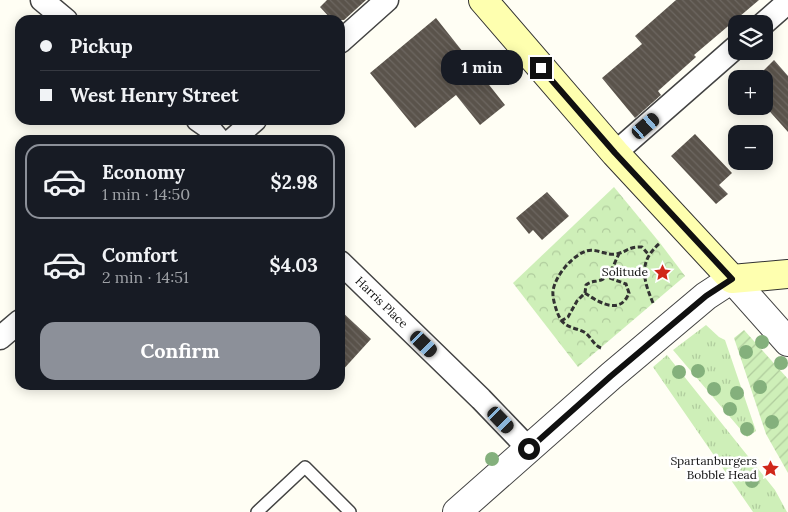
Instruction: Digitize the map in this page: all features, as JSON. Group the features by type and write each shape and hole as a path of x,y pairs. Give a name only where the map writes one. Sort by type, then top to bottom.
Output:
{"main road":[{"path":"483,0 615,153 732,279 788,274"}],"street":[{"path":"42,0 60,15"},
{"path":"345,38 388,0"},
{"path":"773,15 788,2"},
{"path":"615,153 728,54"},
{"path":"205,125 215,135"},
{"path":"238,135 249,125"},
{"name":"Harris Place","path":"345,267 481,399 529,449"},
{"path":"456,512 611,376 706,296 732,279 788,342"},
{"path":"0,338 15,325"}],"lane":[{"path":"257,512 305,467 350,512"}],"path":[{"path":"653,303 644,277 646,260 652,250 660,243"},
{"path":"601,348 597,347 587,334 569,327 557,313 553,292 562,270 575,258 587,251 598,251 613,255 634,247 642,247 649,255"},
{"path":"562,321 568,317 577,301 585,293 586,285 607,277 620,253"},
{"path":"585,293 605,304 617,306 625,301 629,293 626,284 607,277"}],"green space":[{"path":"614,187 685,276 578,367 513,283"},
{"path":"706,325 725,340 756,431 747,437 673,350"},
{"path":"744,330 788,379 788,473 766,434 734,338"},
{"path":"667,355 775,490 787,512 753,512 653,367"}],"building":[{"path":"327,0 366,0 345,19 345,15 327,15 320,7"},
{"path":"676,0 759,0 741,15 728,15 728,26 694,55 696,57 658,91 661,95 635,118 602,78 642,44 635,36"},
{"path":"436,18 505,105 480,125 456,95 415,128 370,73"},
{"path":"774,60 788,76 788,132 773,115 773,70 764,70"},
{"path":"695,134 732,173 719,185 728,194 716,204 671,156"},
{"path":"547,192 569,216 542,240 533,230 529,234 516,218"},
{"path":"345,315 371,339 345,368"}],"place":[{"name":"Solitude","path":"662,272"},
{"name":"Spartanburgers Bobble Head","path":"771,468"}],"route":[{"path":"529,449 611,376 706,296 732,279 615,153 541,68"}]}
